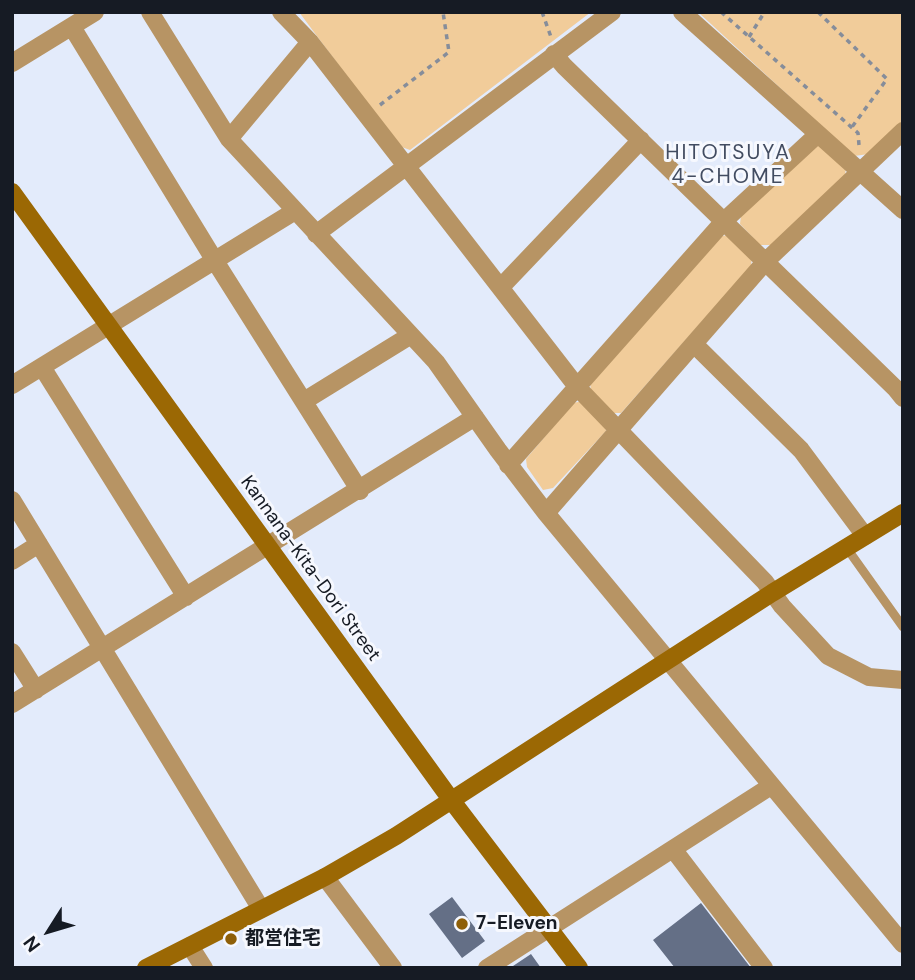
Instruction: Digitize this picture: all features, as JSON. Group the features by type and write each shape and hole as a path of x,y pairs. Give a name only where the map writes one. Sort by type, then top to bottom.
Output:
{"street":[{"path":"12,63 95,12"},
{"path":"150,12 229,139 436,362 508,465 546,513 903,944"},
{"path":"281,12 310,42 367,114 578,388 765,582 828,656 869,677 903,680"},
{"path":"316,234 612,12"},
{"path":"682,12 903,210"},
{"path":"72,27 360,491"},
{"path":"229,139 310,42"},
{"path":"554,54 900,389"},
{"path":"546,513 766,261 903,131"},
{"path":"508,465 725,220 818,134"},
{"path":"501,287 642,140"},
{"name":"Kannana-Kita-Dori Street","path":"12,192 453,801 579,968"},
{"path":"12,385 295,211"},
{"path":"304,401 411,335"},
{"path":"694,344 801,450 865,536"},
{"path":"42,367 186,597"},
{"path":"12,704 360,491 475,417"},
{"path":"12,500 261,909"},
{"path":"146,968 325,877 453,801 772,593 903,513"},
{"path":"12,561 39,544"},
{"path":"12,652 36,690"},
{"path":"486,968 771,786"},
{"path":"673,849 764,968"},
{"path":"325,877 393,968"},
{"path":"190,946 204,968"}],"lane":[{"path":"846,547 903,627"}],"path":[{"path":"367,114 449,52 443,12"},
{"path":"542,12 554,54"},
{"path":"721,12 858,132 860,172"},
{"path":"818,12 887,79 852,127"},
{"path":"749,37 764,13"}],"shaded area":[{"path":"299,12 591,12 410,150 399,146"},
{"path":"698,12 903,12 903,122 869,154 854,156"},
{"path":"814,146 824,146 846,165 845,177 771,245 760,245 740,224 741,215"},
{"path":"731,235 752,256 751,266 621,413 612,413 591,393 590,381 720,236"},
{"path":"583,401 605,421 606,431 553,488 543,490 527,467 526,459 573,403"}],"building":[{"path":"452,897 485,941 462,958 429,914"},
{"path":"701,903 751,968 675,968 653,940"},
{"path":"531,954 541,968 510,968"}],"place":[{"name":"7-Eleven","path":"462,924"},
{"name":"都営住宅","path":"231,939"}],"district":[{"name":"HITOTSUYA 4-CHOME","path":"728,165"}]}
